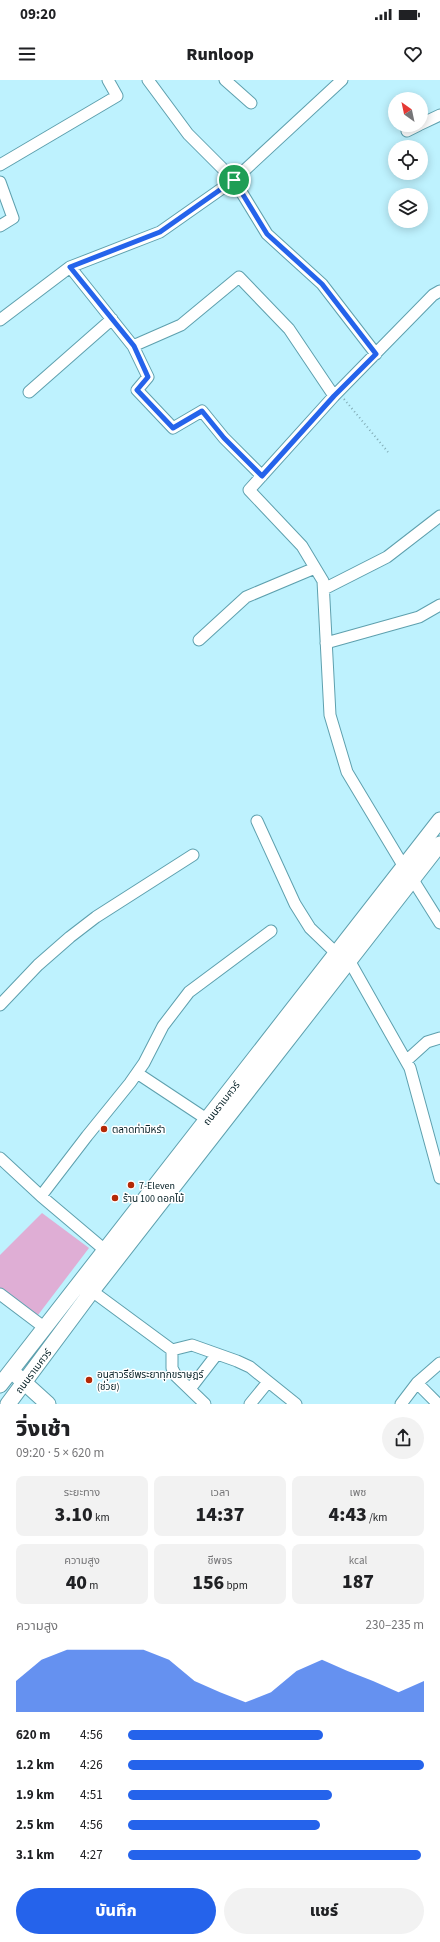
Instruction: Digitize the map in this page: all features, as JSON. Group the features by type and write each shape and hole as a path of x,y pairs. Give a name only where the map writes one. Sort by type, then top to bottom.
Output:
{"main road":[{"name":"ถนนราเมศวร์","path":"0,1384 46,1328 440,820"},
{"name":"ถนนราเมศวร์","path":"15,1401 24,1381 92,1290 350,962 440,844"},
{"path":"36,1365 37,1378 47,1403"},
{"path":"10,1371 24,1381 47,1403"},
{"path":"0,1384 15,1401"}],"street":[{"path":"0,165 118,96 108,80"},
{"path":"148,80 188,134 234,180 267,234 322,284 376,354"},
{"path":"225,80 251,103"},
{"path":"0,320 70,267 160,232 234,180 342,80"},
{"path":"428,121 440,115"},
{"path":"0,182 13,218 0,226"},
{"path":"70,267 134,346 148,377 137,390 173,428 202,411 224,438 262,476"},
{"path":"134,346 181,325 239,277 289,329 336,394"},
{"path":"404,867 346,772 330,715 323,581 302,546 249,490 336,394 433,296 440,291"},
{"path":"29,392 112,319"},
{"path":"324,589 387,557 440,516"},
{"path":"199,640 246,598 315,568"},
{"path":"326,643 419,617 440,605"},
{"path":"256,821 295,904 310,928 337,954"},
{"path":"0,1005 38,965 70,937 96,918 193,855"},
{"path":"413,880 440,923"},
{"path":"41,1196 137,1073 163,1026 189,992 272,931"},
{"path":"350,962 410,1068 440,1178"},
{"path":"406,1061 427,1042 440,1038"},
{"path":"137,1073 208,1120"},
{"path":"0,1158 41,1196 106,1251"},
{"path":"92,1290 172,1350"},
{"path":"0,1294 46,1328"},
{"path":"172,1350 192,1345 250,1367 296,1404"},
{"path":"172,1350 172,1368 176,1376 205,1404"},
{"path":"190,1389 217,1354"},
{"path":"401,1404 417,1383 440,1363"},
{"path":"250,1404 268,1382"},
{"path":"417,1383 438,1404"}],"path":[{"path":"336,394 388,452"}],"shaded area":[{"path":"42,1213 89,1248 38,1315 0,1288 0,1255"}],"place":[{"name":"ตลาดท่ามิหรำ","path":"104,1129"},
{"name":"7-Eleven","path":"131,1185"},
{"name":"ร้าน 100 ดอกไม้","path":"115,1198"},
{"name":"อนุสาวรีย์พระยาทุกขราษฎร์ (ช่วย)","path":"89,1380"}],"route":[{"path":"234,180 267,234 322,284 376,354 334,396 262,476 224,438 202,411 173,428 137,390 148,377 134,346 70,267 160,232 234,180"}]}
